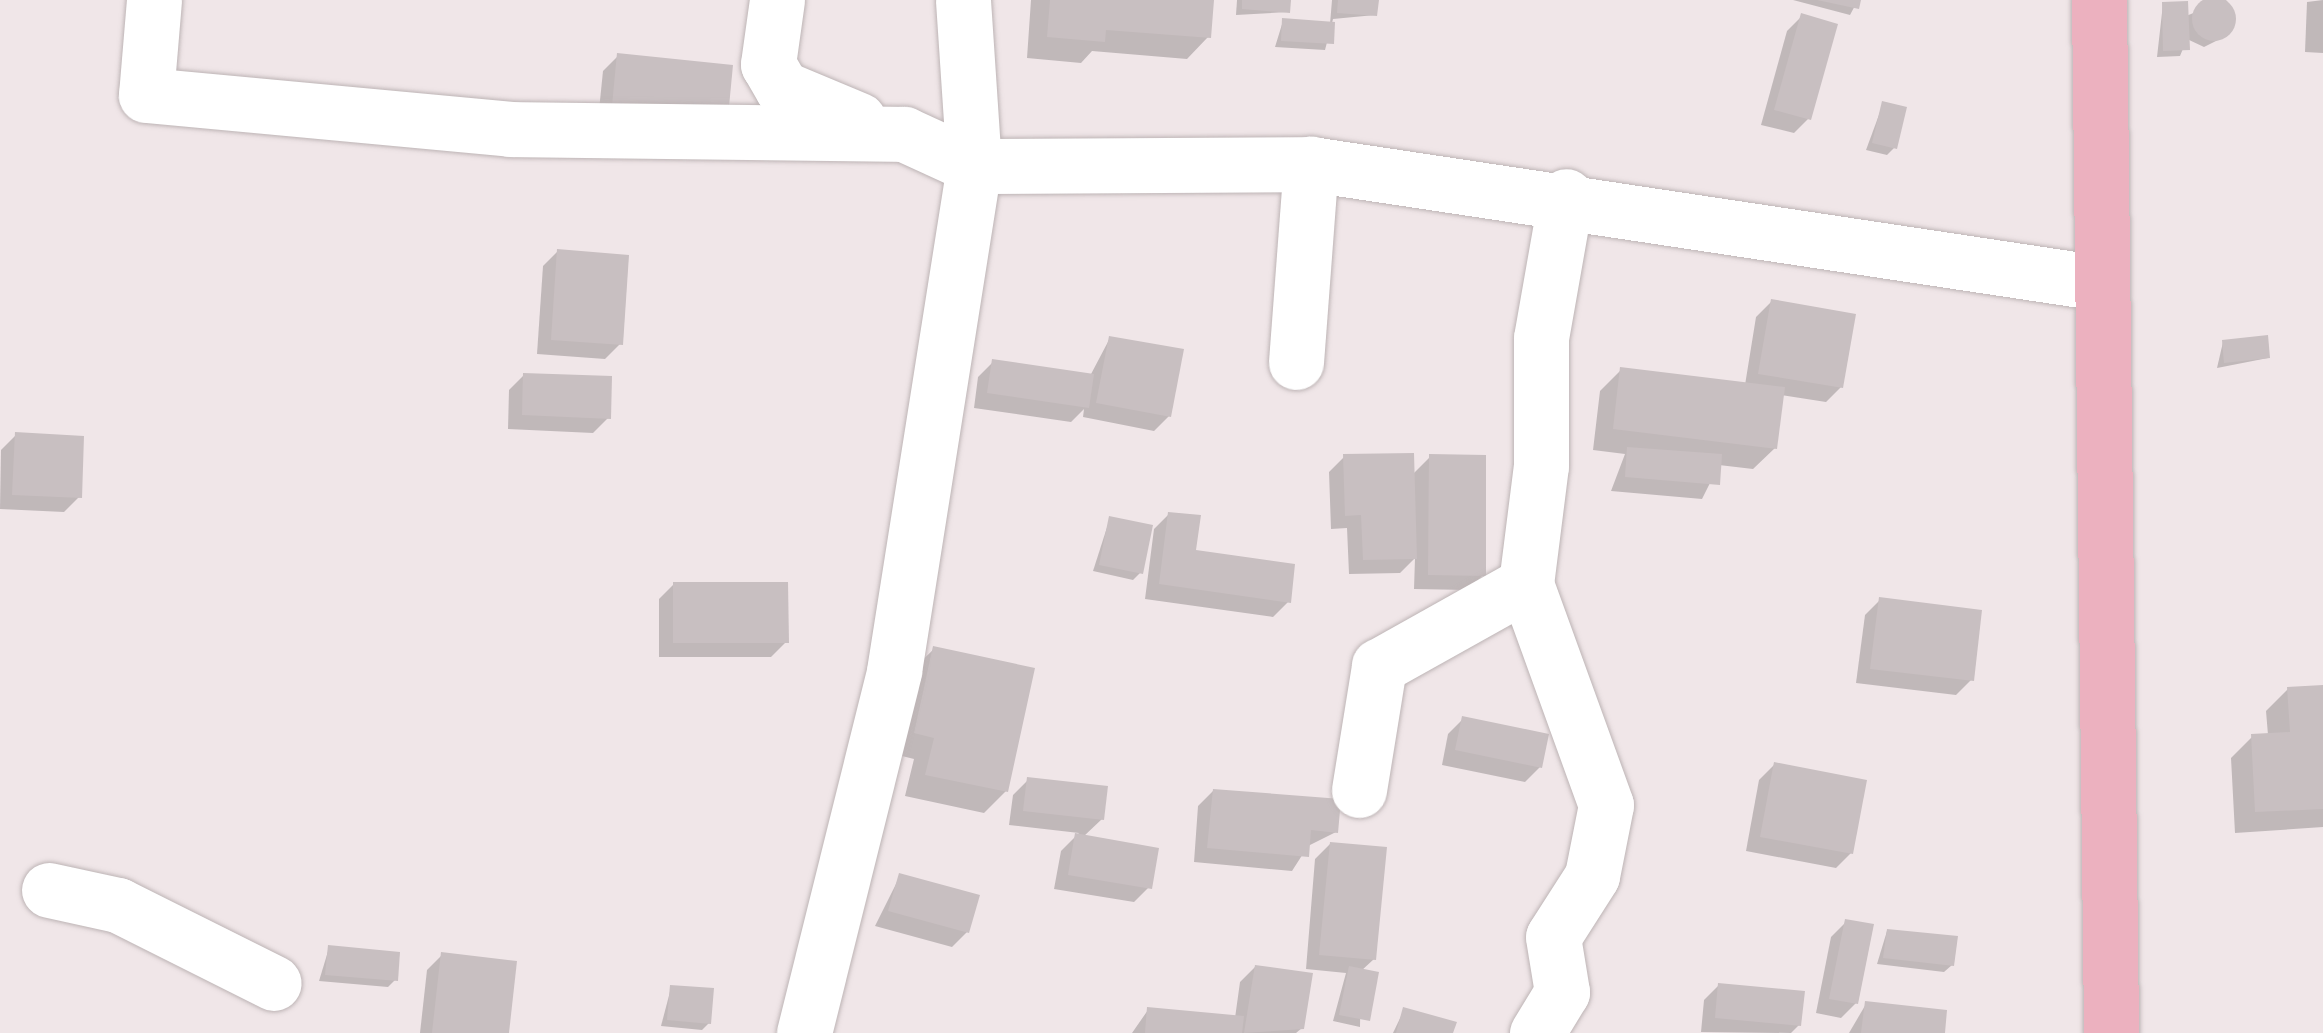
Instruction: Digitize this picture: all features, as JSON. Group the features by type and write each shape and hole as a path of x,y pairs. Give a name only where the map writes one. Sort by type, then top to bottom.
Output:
{"main road":[{"path":"2099,0 2111,1033"}],"street":[{"path":"154,0 146,94 510,128 904,134"},
{"path":"777,0 768,64 782,88 904,134 974,166 1311,164 1566,196 2102,283"},
{"path":"804,1033 894,671 974,166 963,0"},
{"path":"1296,362 1311,164"},
{"path":"1537,1033 1562,992 1553,937 1592,876 1606,805 1526,584 1541,466 1541,338 1566,196"},
{"path":"1358,790 1379,666 1526,584"},
{"path":"49,890 118,905 274,983"}],"building":[{"path":"2214,-3 2230,3 2236,19 2230,35 2214,41 2198,35 2192,19 2198,3"},
{"path":"1050,0 1214,0 1211,38 1106,30 1105,42 1047,37"},
{"path":"1242,0 1291,0 1290,13 1242,9"},
{"path":"1338,0 1379,0 1377,16 1337,13"},
{"path":"1817,0 1861,0 1859,9"},
{"path":"2188,1 2190,50 2163,51 2162,2"},
{"path":"1801,13 1838,24 1811,120 1774,110"},
{"path":"1282,18 1335,22 1334,44 1281,41"},
{"path":"617,53 733,65 728,117 612,106"},
{"path":"1882,101 1907,107 1897,149 1872,143"},
{"path":"557,249 629,255 623,345 551,340"},
{"path":"1771,299 1856,314 1843,388 1758,374"},
{"path":"2268,335 2270,358 2224,363 2222,340"},
{"path":"1109,336 1184,349 1171,417 1096,403"},
{"path":"992,359 1094,374 1089,408 987,393"},
{"path":"1620,367 1785,387 1777,449 1613,429"},
{"path":"523,373 612,376 611,419 522,415"},
{"path":"15,432 84,436 82,498 12,495"},
{"path":"1627,447 1722,454 1720,485 1625,477"},
{"path":"1414,453 1417,559 1363,560 1361,515 1345,516 1343,454"},
{"path":"1429,454 1486,455 1486,576 1428,575"},
{"path":"1168,512 1201,515 1196,550 1295,564 1291,603 1159,584"},
{"path":"1109,516 1153,525 1143,574 1099,565"},
{"path":"673,582 788,582 789,643 673,643"},
{"path":"1879,597 1982,610 1974,681 1870,669"},
{"path":"933,646 1035,668 1008,792 925,775 934,738 914,733"},
{"path":"2323,685 2323,809 2255,812 2251,734 2290,732 2287,687"},
{"path":"1462,716 1549,734 1542,768 1455,750"},
{"path":"1774,762 1867,780 1853,854 1760,837"},
{"path":"1027,777 1108,786 1104,820 1023,811"},
{"path":"1213,789 1341,799 1338,833 1311,830 1309,857 1207,848"},
{"path":"1075,833 1159,848 1152,889 1068,875"},
{"path":"1330,842 1387,847 1376,960 1319,955"},
{"path":"899,873 980,895 969,933 888,911"},
{"path":"1845,919 1874,924 1858,1004 1829,999"},
{"path":"1887,929 1958,936 1954,966 1883,958"},
{"path":"328,945 400,952 398,981 325,975"},
{"path":"441,952 517,961 509,1033 432,1033"},
{"path":"1255,965 1313,973 1304,1029 1244,1033"},
{"path":"1349,966 1379,972 1370,1021 1339,1015"},
{"path":"1718,983 1805,991 1801,1026 1715,1018"},
{"path":"670,985 714,988 711,1024 667,1020"},
{"path":"1865,1001 1947,1010 1945,1033 1861,1033"},
{"path":"1147,1007 1244,1016 1242,1033 1145,1033"},
{"path":"1403,1007 1457,1022 1453,1033 1396,1033"}]}
